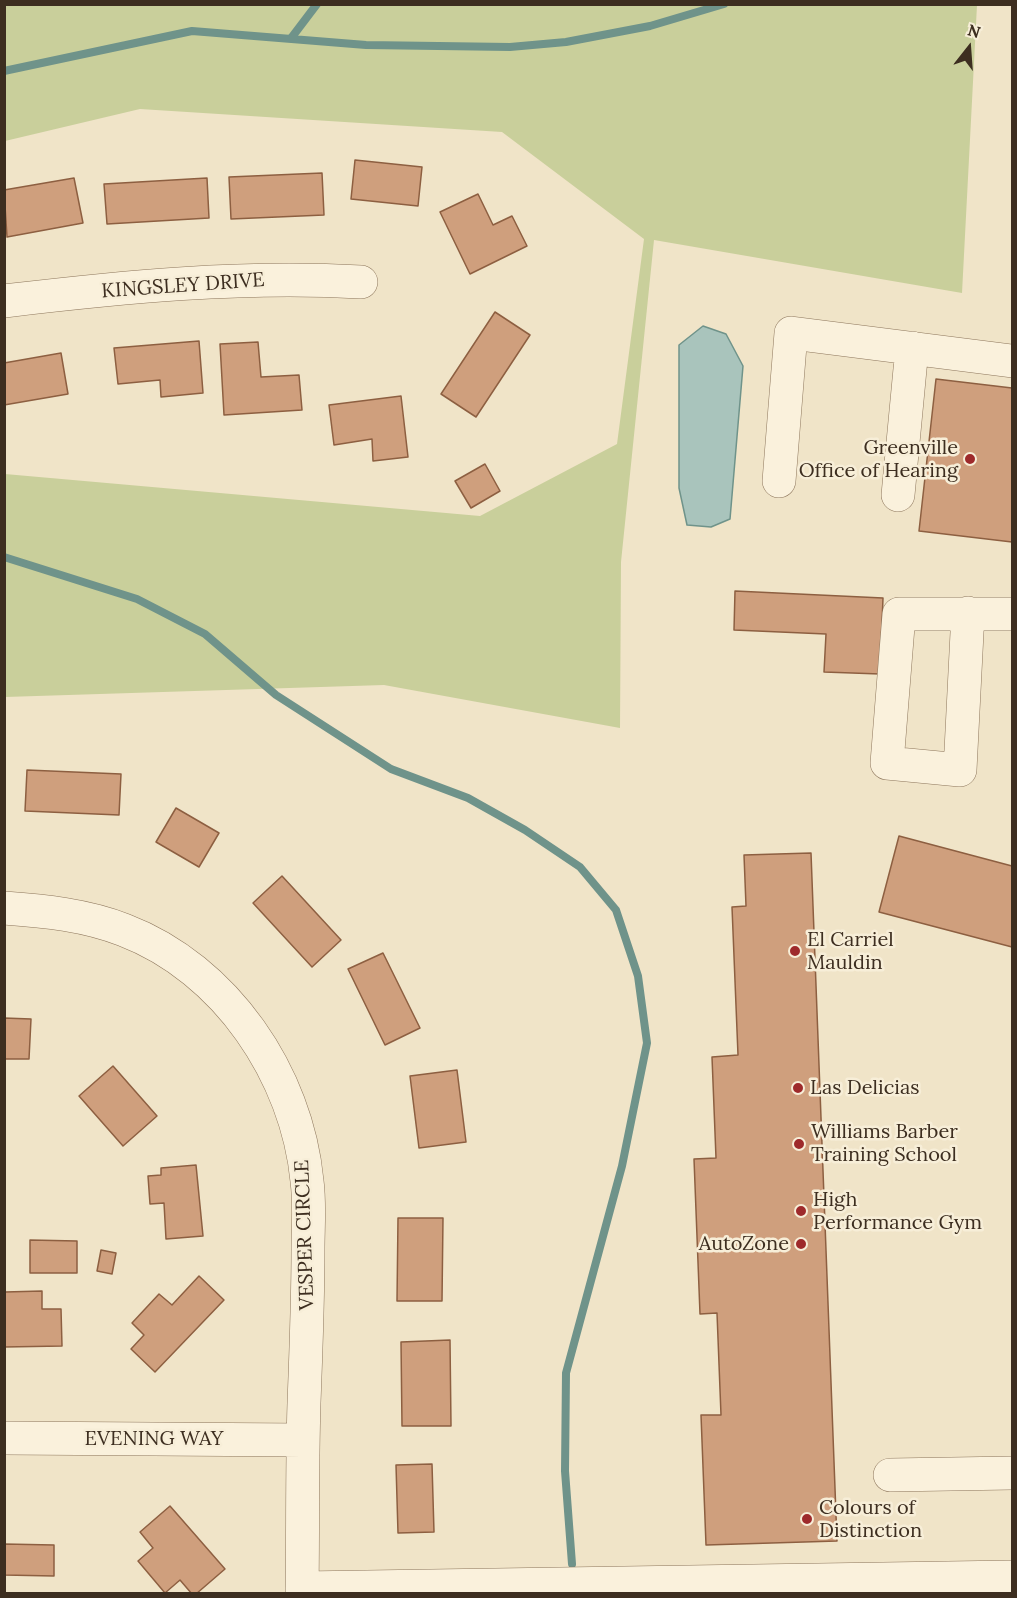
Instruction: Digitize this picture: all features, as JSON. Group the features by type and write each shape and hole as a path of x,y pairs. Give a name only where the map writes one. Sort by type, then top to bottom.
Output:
{"street":[{"name":"KINGSLEY DRIVE","path":"4,301 151,287 308,279 361,282"},
{"path":"779,481 791,333 1012,361"},
{"path":"898,495 912,348"},
{"path":"968,613 960,770 887,763 899,614 968,613 1012,614"},
{"name":"VESPER CIRCLE","path":"4,908 56,912 99,921 147,940 200,976 225,1000 266,1055 292,1107 308,1182 308,1328 303,1440 302,1591"},
{"name":"EVENING WAY","path":"4,1438 303,1440"},
{"path":"890,1475 1012,1473"},
{"path":"302,1591 1012,1577"}],"green space":[{"path":"5,4 977,5 962,293 654,240 621,562 620,728 384,685 5,697 5,474 480,516 617,444 644,239 502,132 140,109 5,141"}],"water":[{"path":"703,326 726,334 743,366 730,519 711,527 687,525 679,488 679,345"}],"building":[{"path":"355,160 422,167 418,206 351,199"},
{"path":"322,173 324,215 231,219 229,177"},
{"path":"74,178 83,223 7,237 4,190"},
{"path":"207,178 209,218 107,224 104,184"},
{"path":"478,194 493,225 512,216 527,246 470,274 440,212"},
{"path":"495,312 530,335 476,417 441,394"},
{"path":"199,341 203,393 161,397 160,380 118,384 114,348"},
{"path":"258,342 261,377 299,375 302,410 224,415 220,344"},
{"path":"61,353 68,394 4,405 4,363"},
{"name":"Greenville Office of Hearing","path":"936,379 1012,388 1012,542 919,531"},
{"path":"401,396 408,457 373,461 372,439 334,445 329,405"},
{"path":"485,464 500,491 471,508 455,481"},
{"path":"735,591 883,598 880,674 824,672 826,634 734,630"},
{"path":"27,770 121,774 119,815 25,811"},
{"path":"176,808 219,833 199,867 156,842"},
{"path":"899,836 1012,866 1012,947 879,912"},
{"path":"811,853 837,1541 706,1545 701,1415 721,1415 717,1313 700,1314 694,1159 716,1158 712,1057 738,1055 732,907 746,906 744,855"},
{"path":"282,876 341,940 312,967 253,903"},
{"path":"383,953 420,1028 385,1045 348,969"},
{"path":"4,1018 31,1019 29,1059 4,1059"},
{"path":"113,1066 157,1116 123,1146 79,1096"},
{"path":"457,1070 466,1142 419,1148 410,1076"},
{"path":"196,1165 203,1236 166,1239 164,1203 150,1204 148,1176 161,1175 161,1168"},
{"path":"398,1218 443,1218 442,1301 397,1301"},
{"path":"30,1240 77,1241 77,1273 30,1273"},
{"path":"101,1250 116,1253 112,1274 97,1271"},
{"path":"199,1276 224,1300 155,1372 131,1349 144,1335 132,1323 159,1294 172,1305"},
{"path":"42,1291 42,1309 61,1309 62,1346 4,1347 5,1292"},
{"path":"450,1340 451,1426 402,1426 401,1342"},
{"path":"432,1464 434,1532 398,1533 396,1465"},
{"path":"170,1506 225,1569 196,1594 192,1594 180,1580 165,1593 138,1561 153,1548 140,1532"},
{"path":"4,1544 54,1545 54,1576 4,1575"}],"waterway":[{"path":"292,37 317,4"},
{"path":"4,71 192,31 366,45 510,47 566,42 650,26 724,4"},
{"path":"4,557 137,599 205,634 276,695 391,769 468,798 525,830 580,867 616,910 638,976 647,1043 622,1166 566,1373 565,1471 572,1564"}],"place":[{"name":"Greenville Office of Hearing","path":"970,459"},
{"name":"El Carriel Mauldin","path":"795,951"},
{"name":"Las Delicias","path":"798,1088"},
{"name":"Williams Barber Training School","path":"799,1144"},
{"name":"High Performance Gym","path":"801,1211"},
{"name":"AutoZone","path":"801,1244"},
{"name":"Colours of Distinction","path":"807,1519"}]}
